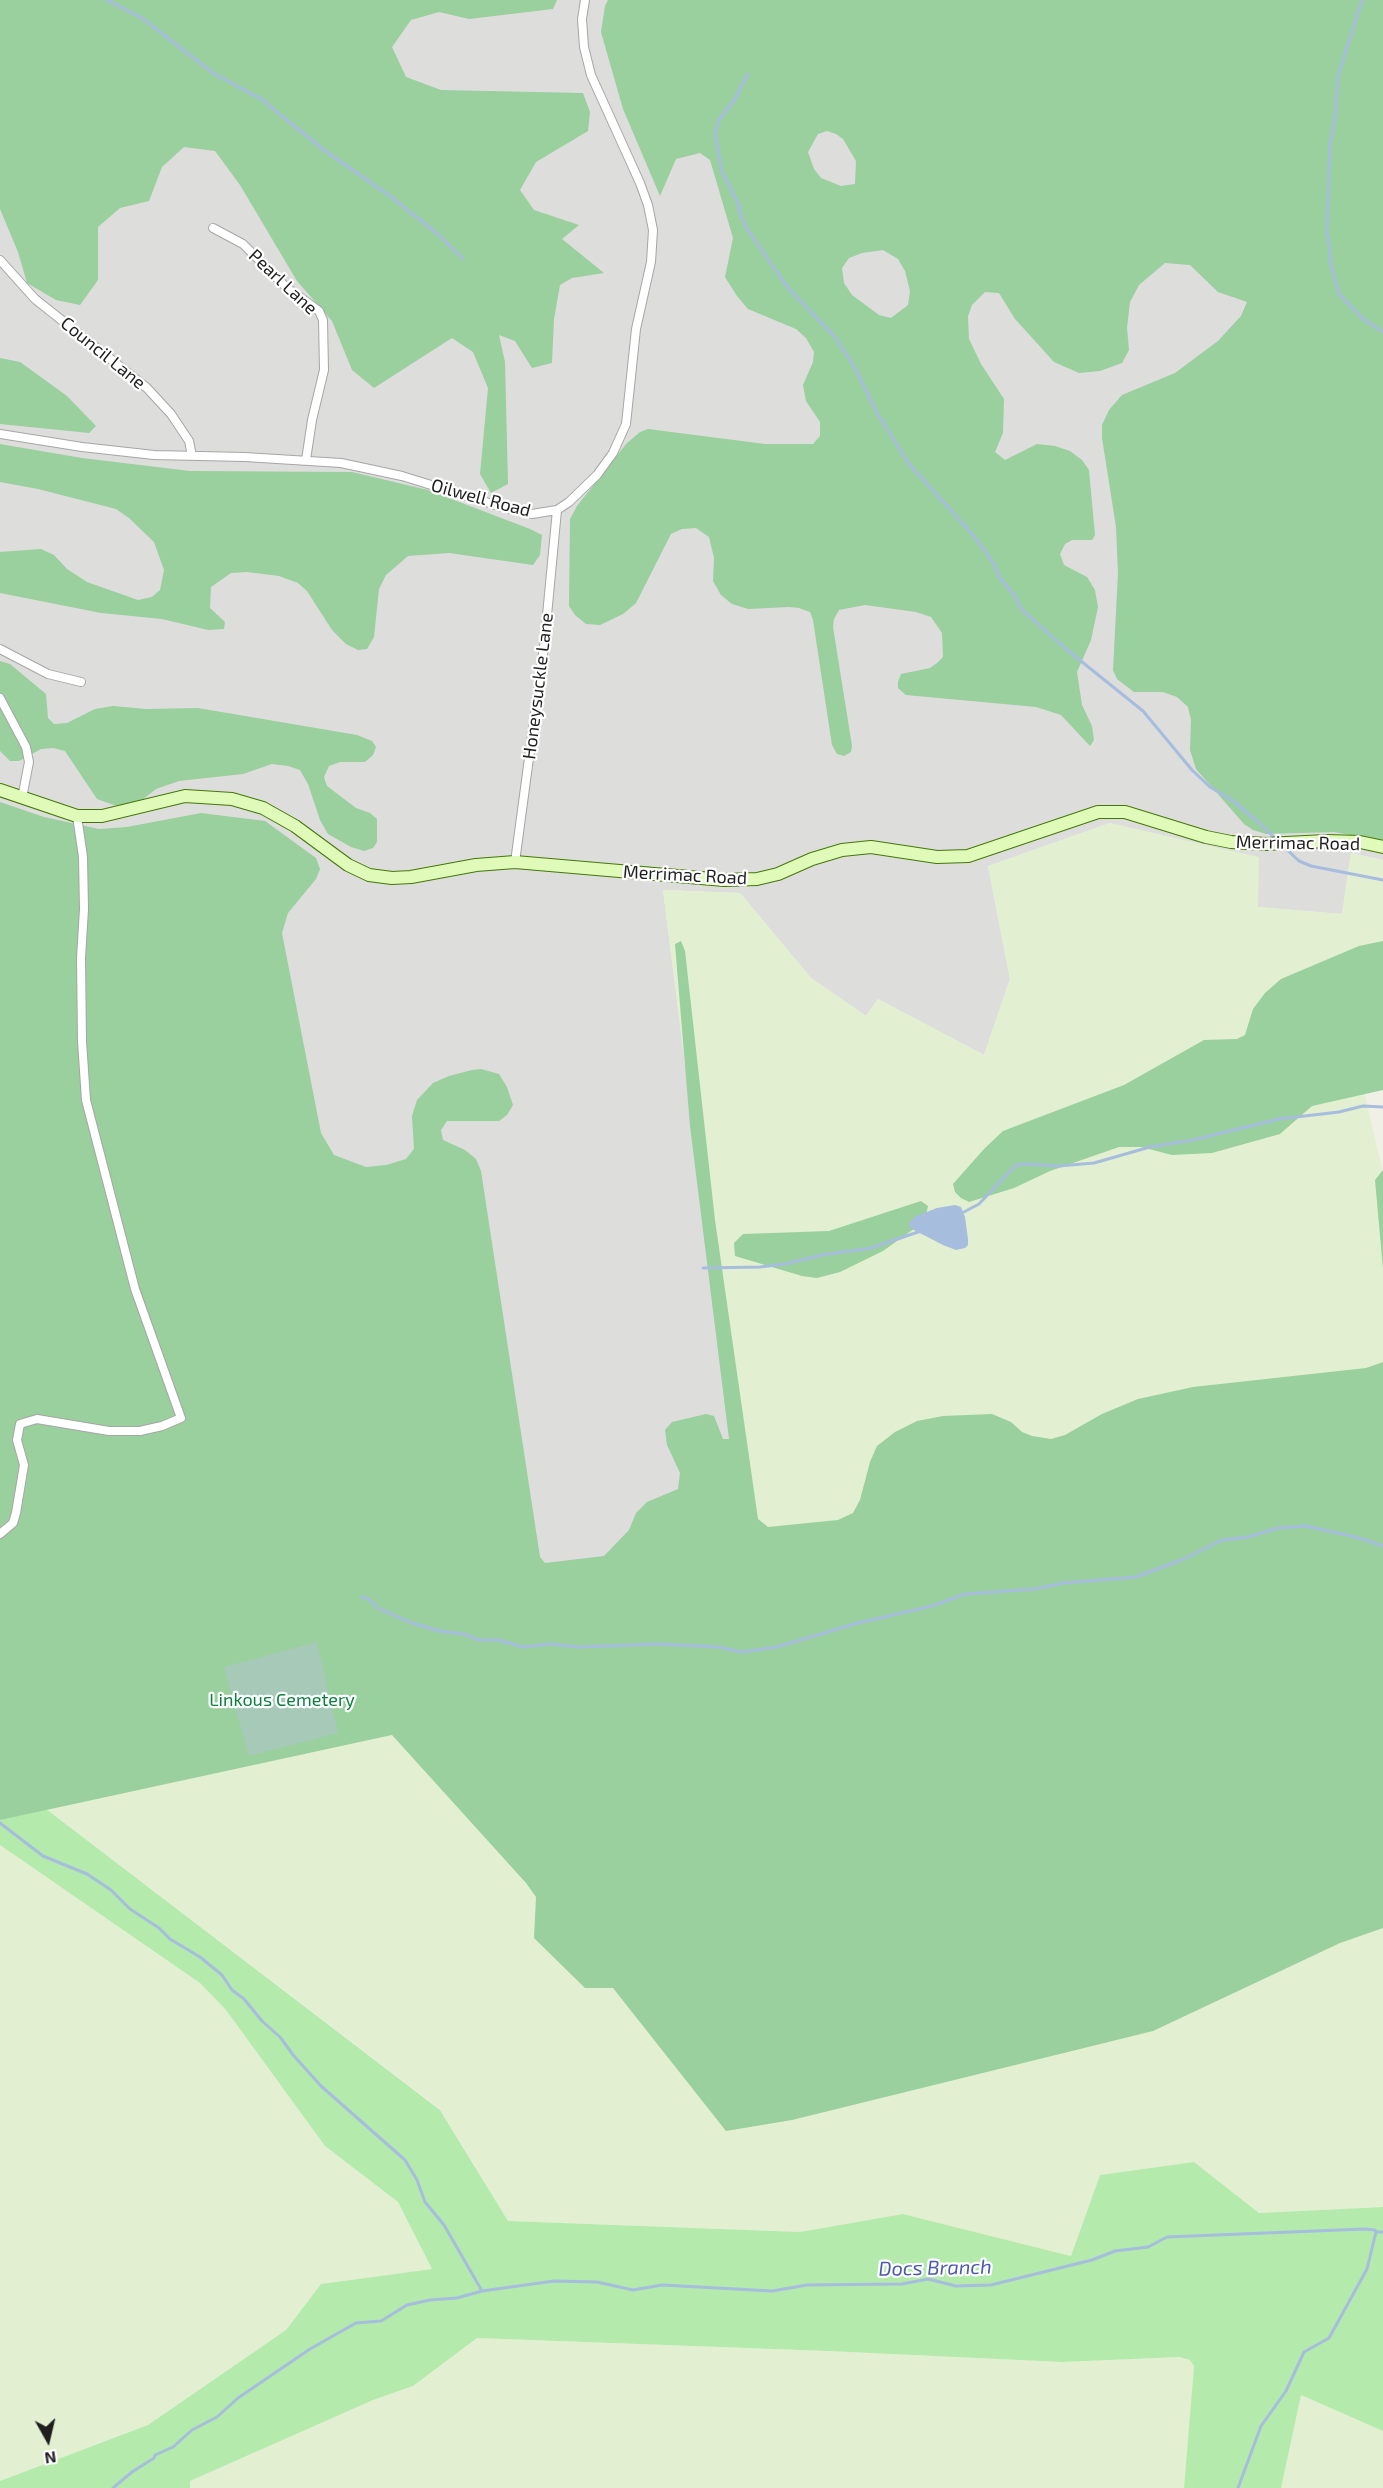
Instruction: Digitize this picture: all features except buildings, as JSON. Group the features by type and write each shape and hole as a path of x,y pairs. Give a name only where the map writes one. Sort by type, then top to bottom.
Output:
{"street":[{"name":"Oilwell Road","path":"0,434 154,455 341,463 402,476 532,514 556,510 569,502 597,475 614,453 626,424 636,329 651,262 653,230 648,205 640,183 591,75 584,47 582,19 585,0"},
{"name":"Pearl Lane","path":"213,228 243,244 280,282 319,311 323,320 324,370 312,420 306,460"},
{"name":"Council Lane","path":"0,260 35,299 147,388 171,414 189,441 192,456"},
{"name":"Honeysuckle Lane","path":"515,862 544,647 556,510"},
{"path":"0,650 48,674 81,682"},
{"path":"0,698 26,747 30,762 22,798"},
{"name":"Merrimac Road","path":"0,790 76,816 102,816 185,796 232,799 263,807 295,826 348,865 369,874 392,878 411,877 476,865 515,862 723,880 757,879 778,874 812,859 842,850 871,848 937,858 968,856 1098,813 1125,812 1206,837 1231,842 1266,844 1326,841 1360,843 1383,848"},
{"path":"0,1534 13,1523 16,1513 24,1465 17,1440 20,1424 37,1419 109,1431 140,1431 162,1426 181,1418 135,1289 86,1100 82,1041 83,857 76,816"}],"shaded area":[{"path":"0,0 1383,0 1383,860 1351,853 1342,914 1258,907 1110,823 988,866 1010,979 984,1055 878,999 866,1016 811,978 740,893 663,890 740,1499 749,1618 520,1587 0,814"}],"green space":[{"path":"0,0 557,0 553,9 469,19 439,12 411,20 392,47 406,77 441,90 583,93 590,112 588,131 536,162 520,190 534,210 579,225 562,239 604,273 572,278 560,285 554,319 552,363 532,368 515,341 499,335 505,362 508,484 491,493 480,474 488,388 473,352 452,338 374,388 352,370 332,321 297,281 240,185 215,151 184,147 162,167 149,201 120,208 98,227 98,280 80,305 56,300 27,283 18,252 0,209"},
{"path":"608,0 1383,0 1383,841 1334,832 1266,834 1253,830 1244,824 1196,769 1190,750 1191,720 1188,707 1177,697 1163,692 1134,692 1117,679 1113,670 1118,573 1116,527 1102,425 1109,410 1122,395 1175,373 1218,341 1241,316 1247,302 1218,292 1190,265 1165,263 1139,285 1130,302 1127,328 1129,350 1122,363 1100,371 1079,373 1054,362 1015,319 999,293 985,292 972,305 968,316 969,339 981,364 1004,399 1003,433 995,452 1005,460 1037,444 1055,446 1070,451 1082,460 1089,470 1095,535 1092,540 1072,540 1065,544 1060,554 1064,565 1087,577 1095,590 1098,607 1091,640 1077,672 1082,705 1092,726 1094,740 1090,746 1061,715 1036,707 906,695 898,688 901,674 930,668 943,657 942,633 931,617 916,612 865,605 839,610 834,619 833,627 852,746 851,752 844,756 837,754 832,745 810,612 789,607 748,609 732,604 721,595 713,581 714,558 709,537 696,528 682,529 671,534 636,603 623,614 600,625 586,624 575,615 569,606 570,519 577,506 626,444 640,432 648,429 765,444 813,444 820,436 820,422 806,401 803,385 813,362 814,352 806,338 796,329 748,309 725,277 733,238 710,160 700,153 676,159 660,196 623,109 601,32","holes":["827,131 843,139 856,161 855,184 841,186 821,178 814,169 808,152 818,134","883,250 898,259 905,271 910,291 908,305 891,318 879,315 852,295 844,283 842,268 849,258 862,253"]},
{"path":"0,358 20,362 67,396 96,426 89,433 0,424"},
{"path":"0,444 82,458 190,471 352,472 428,490 530,529 542,535 540,555 533,565 449,553 408,556 386,575 379,589 374,637 367,649 358,650 346,644 332,630 307,591 298,583 279,576 247,572 231,573 211,587 210,608 225,622 224,629 208,630 162,619 101,613 0,593 0,552 41,549 54,555 67,569 87,582 138,600 152,597 160,590 164,570 154,542 116,509 0,482"},
{"path":"0,661 10,664 46,694 48,718 54,724 67,723 95,709 113,706 146,709 198,708 357,735 372,741 376,747 373,755 365,762 340,762 329,766 324,777 327,786 356,808 370,813 377,819 377,842 373,848 364,851 351,847 328,834 300,770 288,766 272,764 243,774 179,781 156,789 142,800 126,805 114,805 97,799 65,751 53,748 41,749 19,761 10,761 0,751"},
{"path":"0,802 44,817 99,829 127,827 201,813 265,821 316,858 320,869 316,879 288,913 282,933 321,1133 334,1155 366,1167 386,1165 406,1159 414,1149 412,1116 417,1100 433,1083 472,1070 481,1069 499,1074 507,1087 513,1105 507,1115 499,1121 447,1121 441,1130 443,1140 465,1150 476,1159 481,1171 540,1557 545,1563 604,1556 629,1530 636,1513 647,1502 678,1489 680,1473 667,1445 665,1430 672,1422 706,1414 714,1416 723,1439 729,1439 690,1126 675,944 681,941 685,951 715,1220 758,1519 768,1527 838,1520 853,1513 860,1500 870,1462 877,1446 895,1432 917,1421 943,1416 992,1414 1011,1422 1022,1432 1051,1439 1065,1435 1102,1414 1138,1399 1193,1387 1366,1368 1383,1362 1383,1928 1340,1943 1153,2031 792,2120 726,2131 613,1988 585,1988 534,1938 536,1897 526,1883 392,1735 0,1820"},
{"path":"1110,823 1259,857 1258,907 1342,914 1351,853 1383,860 1383,966 1339,983 1383,1173 1383,1489 749,1618 740,1499 663,890 740,893 811,978 866,1016 878,999 984,1055 1010,979 988,866"},
{"path":"1383,941 1383,1090 1312,1106 1280,1134 1212,1153 1172,1155 1141,1147 1119,1147 1050,1171 1014,1188 969,1202 955,1192 953,1184 1003,1131 1124,1085 1204,1040 1237,1039 1245,1035 1253,1009 1265,993 1281,979 1359,946"},
{"path":"1383,1170 1383,1269 1375,1180"},
{"path":"921,1201 928,1206 925,1221 883,1251 840,1272 817,1278 802,1276 735,1256 734,1243 743,1234 829,1231"},
{"name":"Linkous Cemetery","path":"317,1642 338,1733 249,1756 224,1667"},
{"path":"392,1735 526,1883 536,1897 535,1938 613,1987 727,2131 1383,1928 1383,2207 1259,2213 1194,2162 1100,2175 1071,2256 903,2214 800,2232 508,2221 440,2109 46,1809"},
{"path":"46,1809 440,2110 508,2221 800,2232 903,2214 1071,2256 1100,2175 1194,2162 1259,2213 1383,2207 1383,2431 1301,2395 1281,2488 1184,2488 1194,2366 1190,2360 1179,2357 1062,2362 477,2338 413,2386 373,2400 190,2481 190,2488 0,2488 0,2481 148,2425 286,2330 321,2284 432,2269 398,2202 325,2146 226,2010 200,1983 0,1845 0,1820"},
{"path":"0,1845 200,1983 226,2010 325,2146 398,2202 432,2269 321,2284 286,2330 148,2425 0,2481"},
{"path":"477,2338 1062,2362 1179,2357 1190,2360 1194,2366 1184,2488 190,2488 190,2481 373,2400 413,2386"},
{"path":"1301,2395 1383,2431 1383,2488 1281,2488"}],"water":[{"path":"955,1205 961,1207 965,1217 968,1245 965,1248 956,1250 910,1228 909,1224 914,1217 937,1208"}],"waterway":[{"path":"107,0 142,18 213,73 261,99 324,150 390,196 439,235 463,259"},
{"path":"1362,0 1338,76 1335,118 1330,143 1327,230 1331,265 1339,294 1362,318 1383,332"},
{"path":"748,74 735,99 719,120 715,134 722,172 740,207 738,208 746,227 789,289 834,336 854,366 877,413 909,464 973,535 1021,609 1066,649 1143,711 1192,770 1210,787 1232,800 1276,839"},
{"path":"1283,846 1299,861 1311,866 1383,880"},
{"path":"960,1214 979,1204 1016,1165 1059,1166 1094,1163 1150,1147 1193,1140 1279,1119 1339,1112 1363,1106 1383,1107"},
{"path":"703,1268 785,1264 822,1255 871,1248 921,1231"},
{"path":"362,1597 367,1598 378,1608 409,1622 439,1631 464,1634 479,1640 499,1640 523,1647 550,1644 579,1647 657,1644 718,1647 742,1652 777,1647 858,1623 932,1606 965,1594 1034,1589 1064,1583 1136,1577 1184,1559 1222,1540 1248,1537 1278,1528 1306,1526 1356,1537 1383,1546"},
{"path":"0,1823 43,1856 87,1874 111,1890 130,1909 159,1928 170,1939 200,1957 222,1975 232,1990 244,1999 262,2021 280,2037 321,2086 405,2160 417,2180 425,2202 444,2225 482,2291"},
{"name":"Docs Branch","path":"113,2488 155,2455 173,2447 192,2430 217,2417 238,2398 310,2349 356,2323 381,2321 407,2305 430,2300 457,2298 482,2291 554,2281 597,2282 633,2290 662,2285 772,2291 807,2285 902,2284 928,2279 956,2286 991,2285 1092,2260 1115,2251 1148,2247 1167,2237 1364,2229 1383,2232"},
{"path":"1238,2488 1261,2426 1286,2391 1304,2352 1329,2338 1367,2269 1376,2232"}]}
